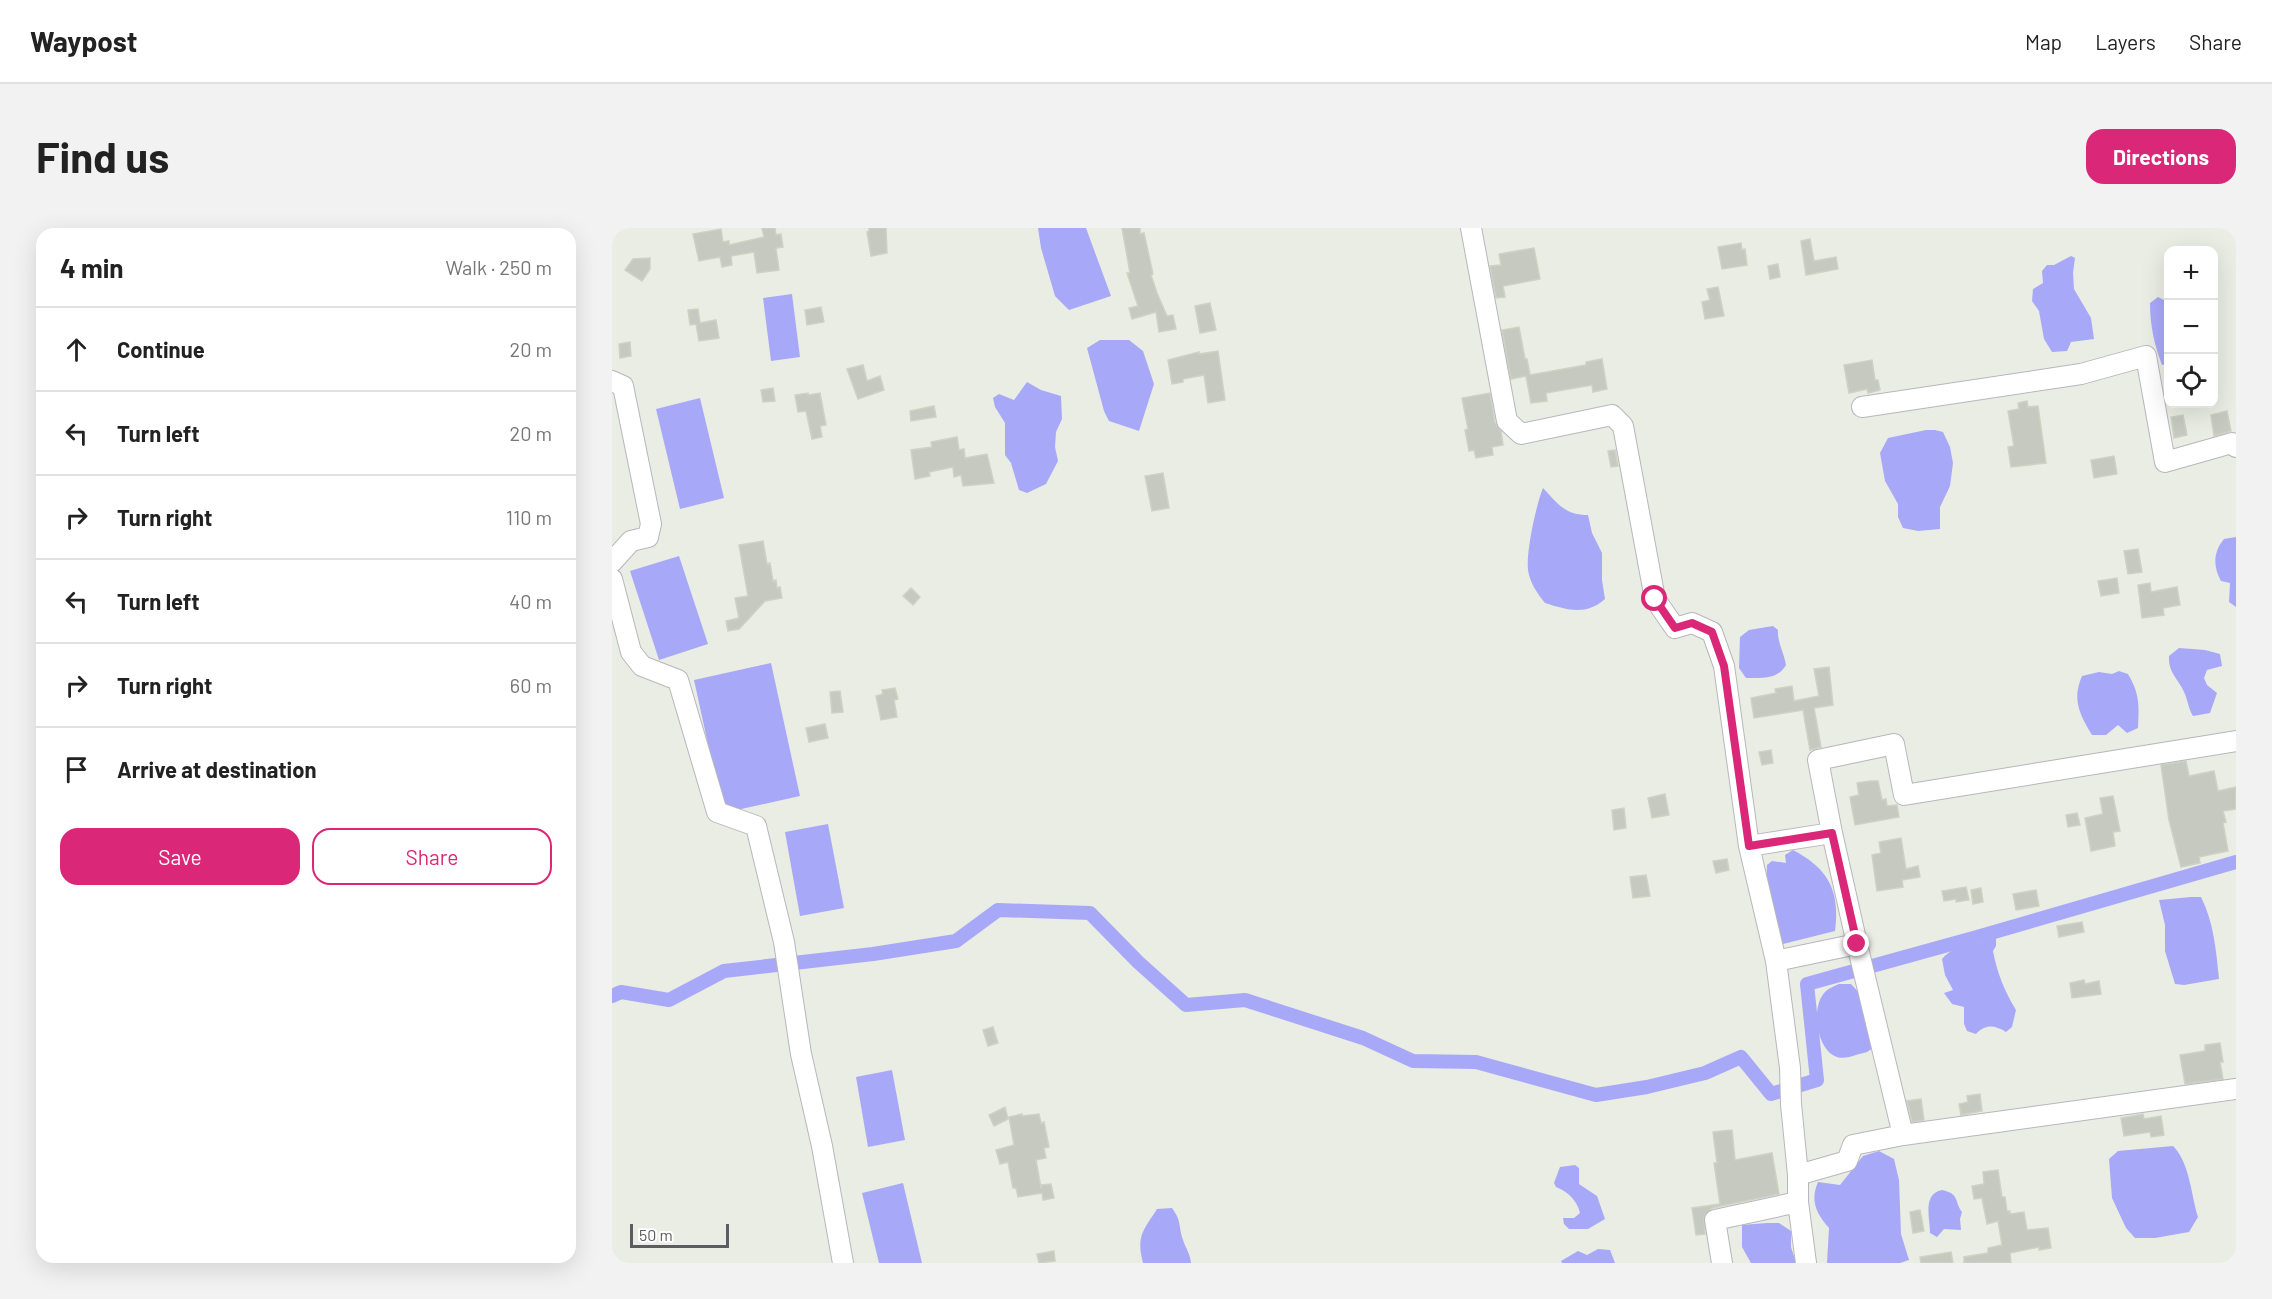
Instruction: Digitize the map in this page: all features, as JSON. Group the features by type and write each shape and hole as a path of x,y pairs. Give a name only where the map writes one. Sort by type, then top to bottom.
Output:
{"street":[{"path":"1471,228 1507,421 1521,434 1612,415 1623,426 1655,599 1675,628 1692,623 1712,632 1724,666 1749,846 1776,962 1791,1068 1791,1104 1798,1175 1798,1202 1806,1263"},
{"path":"1862,407 2081,374 2146,356 2165,462 2232,443 2236,447"},
{"path":"612,381 623,386 651,524 648,537 631,541 612,562"},
{"path":"612,579 631,652 642,666 678,680 717,812 756,826 784,942 801,1054 822,1146 843,1263"},
{"path":"1903,1135 1857,944 1818,760 1893,744 1904,795 2236,741"},
{"path":"1749,846 1832,833"},
{"path":"1776,962 1857,944"},
{"path":"1798,1175 1847,1161 1853,1145 1903,1135 2236,1089"},
{"path":"1722,1263 1715,1220 1798,1202"}],"water":[{"path":"1038,228 1086,228 1111,296 1069,310 1055,296 1041,248"},
{"path":"2071,256 2075,258 2074,289 2091,318 2094,339 2071,342 2067,351 2052,352 2044,339 2039,311 2032,301 2033,289 2043,283 2042,271 2047,265 2054,265"},
{"path":"792,294 800,357 771,361 763,298"},
{"path":"2158,297 2164,300 2164,365 2162,365 2153,334 2150,303"},
{"path":"1100,340 1129,340 1143,351 1154,384 1139,431 1109,421 1104,411 1087,348"},
{"path":"1027,382 1041,390 1061,396 1062,419 1056,432 1055,447 1058,461 1046,484 1027,493 1019,490 1011,463 1005,455 1005,423 995,407 993,398 999,394 1014,400"},
{"path":"700,398 724,498 680,509 656,409"},
{"path":"1926,430 1943,432 1950,447 1953,463 1950,486 1940,507 1940,529 1918,531 1903,528 1898,517 1898,504 1885,481 1880,453 1888,438"},
{"path":"1543,488 1568,511 1588,515 1592,533 1602,553 1605,599 1591,608 1576,610 1545,603 1530,579 1528,562 1530,541"},
{"path":"2236,537 2236,607 2229,602 2230,583 2221,581 2215,560 2224,539"},
{"path":"679,556 708,644 659,660 630,571"},
{"path":"1773,626 1778,630 1786,665 1774,676 1746,678 1739,668 1740,637 1749,630"},
{"path":"2179,648 2220,654 2222,666 2207,670 2204,678 2207,685 2217,693 2210,713 2193,716 2191,713 2182,687 2169,662 2169,656"},
{"path":"771,663 800,796 723,813 694,680"},
{"path":"2119,671 2128,674 2137,694 2138,728 2127,733 2118,725 2106,735 2092,735 2078,706 2079,684 2082,676 2099,672 2112,674"},
{"path":"828,824 844,908 800,916 785,832"},
{"path":"1793,850 1815,865 1829,883 1836,904 1835,931 1783,944 1766,888 1767,865 1772,861 1786,863 1785,855"},
{"path":"2201,897 2209,917 2219,979 2184,985 2175,984 2165,951 2165,925 2159,900"},
{"path":"1996,939 1993,951 1997,967 2016,1010 2012,1027 2006,1032 1990,1027 1983,1028 1976,1034 1967,1031 1964,1024 1964,1007 1952,1004 1944,993 1953,990 1945,975 1942,959 1953,950"},
{"path":"1839,984 1851,984 1863,997 1872,1048 1865,1053 1844,1058 1830,1053 1824,1046 1820,1037 1817,1016 1821,998 1827,990"},
{"path":"892,1070 905,1140 868,1147 856,1077"},
{"path":"2173,1146 2187,1170 2198,1217 2189,1232 2155,1238 2135,1238 2126,1228 2112,1198 2109,1159 2118,1151"},
{"path":"1879,1151 1894,1159 1899,1180 1901,1234 1909,1260 1900,1263 1827,1263 1829,1228 1816,1206 1815,1195 1818,1182 1840,1185 1863,1156"},
{"path":"1575,1165 1579,1168 1579,1184 1597,1196 1605,1219 1588,1229 1569,1229 1564,1224 1563,1218 1574,1218 1580,1213 1571,1197 1556,1187 1554,1183 1560,1167"},
{"path":"903,1183 922,1263 879,1263 862,1193"},
{"path":"1942,1190 1956,1198 1962,1212 1961,1230 1944,1229 1937,1237 1930,1233 1928,1207 1932,1196"},
{"path":"1172,1208 1179,1220 1191,1263 1143,1263 1140,1246 1142,1234 1157,1209"},
{"path":"1779,1223 1791,1231 1791,1247 1796,1263 1751,1263 1742,1247 1742,1225"},
{"path":"1598,1249 1610,1250 1615,1263 1562,1263 1561,1261 1578,1251 1587,1255"}],"building":[{"path":"762,228 775,228 776,235 781,234 783,247 776,248 779,270 757,273 754,252 731,256 732,265 722,267 720,257 699,261 693,234 721,229 723,242 729,241 729,245 764,237"},
{"path":"869,228 886,228 887,253 871,256 867,232"},
{"path":"1122,228 1140,228 1140,234 1144,233 1153,274 1151,275 1157,293 1167,316 1173,315 1176,329 1159,332 1156,312 1132,319 1129,308 1138,306 1127,273 1130,273"},
{"path":"1810,239 1814,261 1836,257 1838,269 1806,275 1801,241"},
{"path":"1741,243 1742,250 1745,249 1747,265 1722,269 1718,247"},
{"path":"1534,248 1540,279 1503,286 1505,297 1496,298 1490,266 1501,265 1499,254"},
{"path":"650,258 650,269 642,281 625,270 633,259"},
{"path":"1778,264 1780,277 1770,279 1768,266"},
{"path":"1718,287 1724,316 1705,319 1702,302 1710,300 1707,289"},
{"path":"1210,303 1216,330 1200,333 1195,306"},
{"path":"821,307 824,322 807,325 805,310"},
{"path":"698,309 700,323 716,320 719,338 699,341 696,324 690,325 688,310"},
{"path":"1519,327 1530,375 1586,365 1586,362 1602,359 1607,389 1593,392 1592,385 1546,393 1547,401 1531,403 1526,376 1511,379 1502,330"},
{"path":"630,342 631,356 620,358 619,344"},
{"path":"1218,351 1225,400 1208,403 1204,375 1183,379 1183,382 1172,384 1168,360 1199,352 1199,354"},
{"path":"1872,360 1875,380 1878,380 1880,390 1868,393 1867,389 1849,393 1844,365"},
{"path":"863,365 867,381 880,376 884,390 858,399 847,369"},
{"path":"773,388 775,401 763,402 761,390"},
{"path":"808,393 808,395 820,393 826,425 820,426 822,437 812,439 806,411 798,412 795,395"},
{"path":"1490,393 1495,423 1501,431 1503,445 1492,447 1493,455 1476,458 1474,450 1469,451 1465,430 1468,429 1462,398"},
{"path":"2027,401 2028,407 2038,406 2046,463 2011,467 2008,447 2014,446 2008,411 2019,409 2018,403"},
{"path":"934,406 936,417 911,421 910,411"},
{"path":"2227,411 2231,431 2214,436 2211,415"},
{"path":"2183,415 2187,435 2174,438 2171,417"},
{"path":"957,437 959,450 964,449 965,458 987,454 994,483 963,486 961,475 954,477 953,467 929,472 930,476 915,479 911,450 932,447 931,442"},
{"path":"1615,450 1618,466 1611,467 1608,451"},
{"path":"2114,456 2117,474 2094,478 2091,460"},
{"path":"1163,473 1169,508 1152,511 1145,476"},
{"path":"763,541 767,564 770,563 773,581 776,580 777,588 780,587 782,598 765,601 739,629 728,631 726,621 739,618 735,598 748,596 739,545"},
{"path":"2138,549 2142,572 2128,574 2124,551"},
{"path":"2117,578 2119,593 2101,596 2098,581"},
{"path":"2150,583 2151,592 2177,587 2180,605 2163,608 2164,615 2142,618 2138,585"},
{"path":"911,588 920,597 913,605 903,596"},
{"path":"1829,667 1833,705 1814,708 1821,747 1810,750 1803,710 1754,718 1751,698 1776,693 1775,689 1792,686 1794,701 1819,696 1814,669"},
{"path":"895,688 898,699 894,700 897,717 881,720 876,696 883,694 882,690"},
{"path":"840,691 843,712 832,713 830,692"},
{"path":"825,724 828,738 809,742 806,728"},
{"path":"1771,750 1773,763 1762,765 1759,752"},
{"path":"2186,761 2189,776 2214,771 2218,791 2236,787 2236,809 2223,811 2228,851 2199,857 2200,863 2181,867 2169,820 2161,765"},
{"path":"1878,781 1882,800 1886,799 1887,806 1897,805 1899,817 1855,825 1850,797 1859,795 1857,783"},
{"path":"1665,794 1669,815 1652,818 1648,798"},
{"path":"2113,796 2120,831 2113,832 2115,846 2091,851 2085,818 2103,814 2100,798"},
{"path":"1624,808 1626,828 1614,830 1612,810"},
{"path":"2077,813 2080,825 2068,827 2066,815"},
{"path":"1901,838 1906,869 1918,866 1920,877 1902,880 1903,887 1877,891 1872,855 1881,853 1879,842"},
{"path":"1727,859 1729,870 1716,873 1713,861"},
{"path":"1646,875 1650,896 1633,898 1630,877"},
{"path":"1966,887 1969,900 1944,901 1942,891"},
{"path":"1981,888 1983,902 1973,904 1971,890"},
{"path":"2036,890 2039,906 2016,910 2013,894"},
{"path":"2082,922 2084,932 2059,937 2057,926"},
{"path":"2084,980 2085,984 2099,981 2101,994 2072,998 2070,983"},
{"path":"993,1027 998,1043 988,1046 983,1030"},
{"path":"2220,1043 2223,1079 2185,1084 2180,1055 2205,1051 2205,1045"},
{"path":"1980,1094 1982,1111 1961,1115 1959,1104 1968,1102 1967,1096"},
{"path":"1921,1099 1924,1120 1912,1122 1907,1101"},
{"path":"1005,1107 1008,1119 994,1126 989,1115"},
{"path":"1022,1114 1022,1116 1039,1114 1041,1123 1044,1122 1049,1147 1044,1148 1046,1158 1036,1160 1041,1188 1041,1185 1051,1184 1054,1198 1043,1200 1042,1193 1018,1197 1016,1188 1013,1188 1008,1162 1000,1164 996,1150 1014,1145 1009,1117"},
{"path":"2143,1114 2144,1119 2161,1116 2164,1135 2151,1137 2150,1132 2124,1136 2121,1118"},
{"path":"1732,1130 1735,1160 1772,1153 1779,1194 1712,1208 1704,1216 1705,1234 1696,1235 1692,1208 1720,1204 1714,1163 1717,1163 1713,1132"},
{"path":"1998,1170 2002,1197 2005,1197 2007,1211 2010,1211 2010,1214 2024,1212 2027,1230 2048,1228 2051,1248 2039,1250 2039,1247 2010,1253 2011,1263 1964,1263 1964,1257 1988,1253 1988,1248 2002,1245 1998,1221 1987,1224 1982,1198 1974,1199 1972,1186 1984,1184 1983,1172"},
{"path":"1920,1210 1924,1231 1913,1233 1910,1212"},
{"path":"1054,1251 1055,1261 1039,1263 1037,1254"},
{"path":"1951,1252 1953,1263 1921,1263 1920,1257"}],"waterway":[{"path":"612,996 621,992 669,1000 724,971 873,954 956,941 998,910 1090,913 1138,962 1186,1005 1245,1000 1363,1038 1413,1061 1476,1062 1596,1095 1647,1087 1705,1073 1741,1057 1771,1094 1817,1080 1807,984 2236,862"}],"route":[{"path":"1655,599 1675,628 1692,623 1712,632 1724,666 1749,846 1832,833 1857,944"}]}
